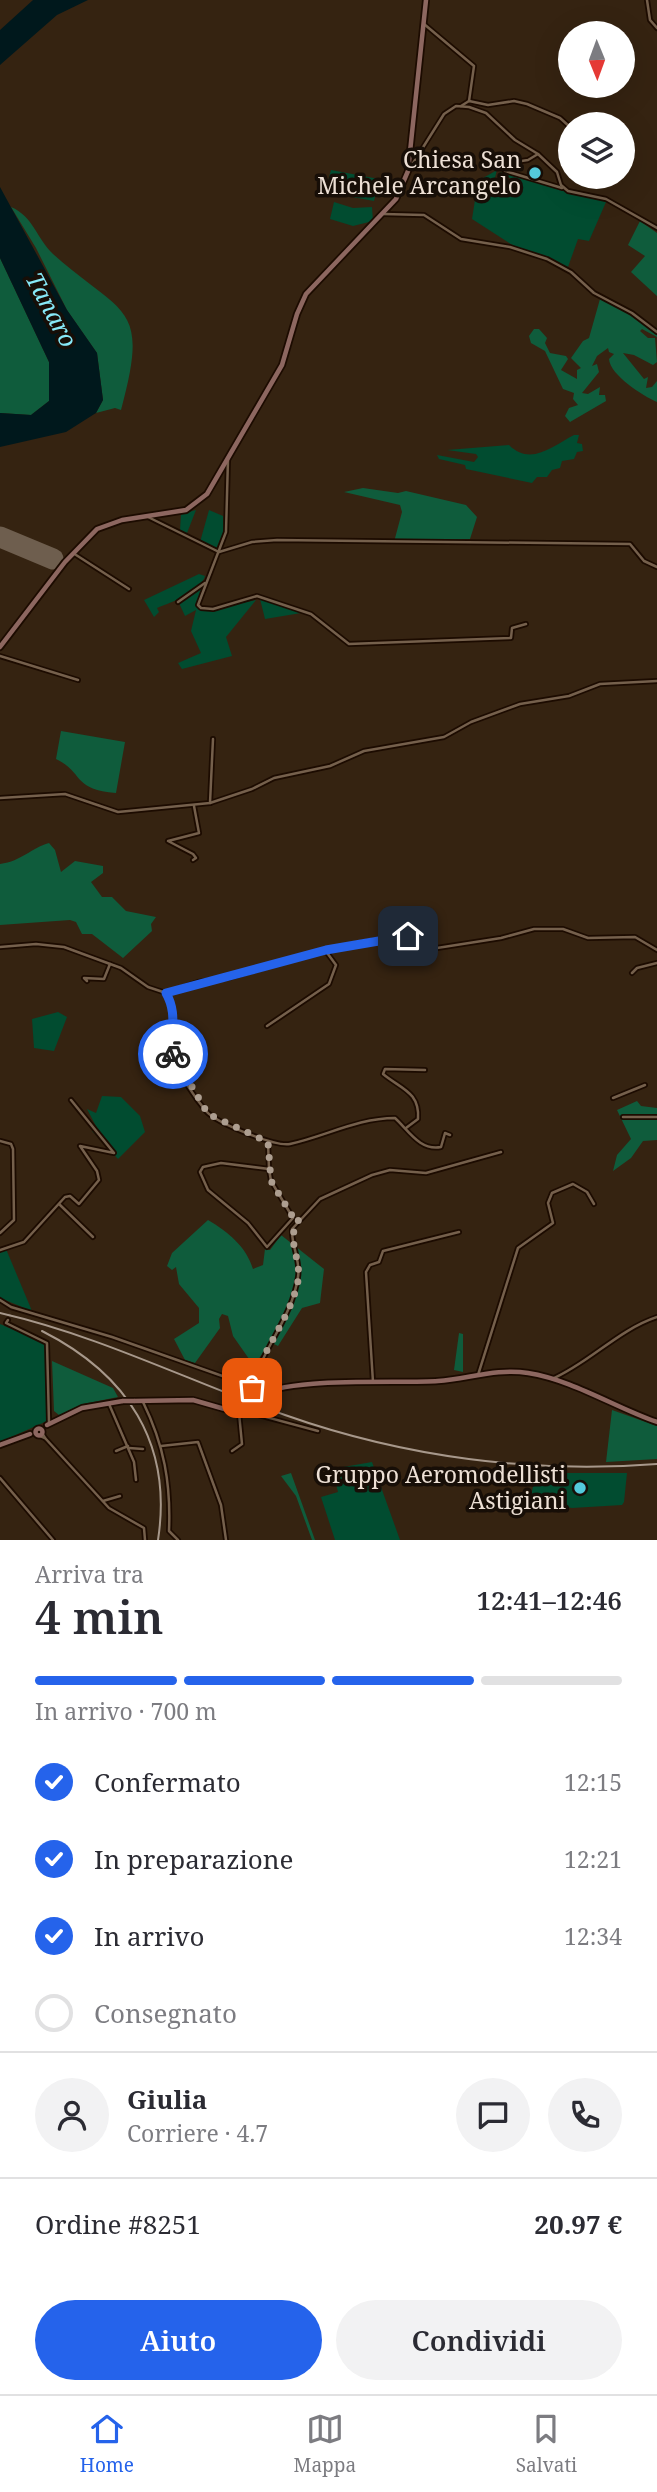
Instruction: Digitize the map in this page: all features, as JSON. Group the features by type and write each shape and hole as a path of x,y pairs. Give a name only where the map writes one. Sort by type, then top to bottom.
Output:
{"street":[{"path":"408,171 425,0"},
{"path":"647,0 650,20 657,28"},
{"path":"423,23 474,66 469,101"},
{"path":"0,647 88,536 109,523 176,513 194,506 207,494 282,365 297,314 306,294 383,214 400,192 408,171 444,114 469,101 488,105 514,101 558,117"},
{"path":"461,106 486,113 515,140 538,154 558,175"},
{"path":"538,154 528,160 508,163 505,170 558,186"},
{"path":"566,189 619,205 657,228"},
{"path":"383,214 424,215 461,239 503,245 547,259 571,272 594,293 632,313 657,332"},
{"path":"228,460 226,532 216,551 198,604 201,608 212,609 257,596 311,614 349,644 510,638 512,628 526,624"},
{"path":"148,517 216,551 252,542 277,540 629,544 644,561 657,567"},
{"path":"73,553 129,589"},
{"path":"178,602 205,583"},
{"path":"0,656 78,680"},
{"path":"0,798 65,794 118,812 194,806 252,789 274,778 330,766 364,751 444,737 471,722 520,704 569,696 600,684 657,681"},
{"path":"210,803 213,739"},
{"path":"193,860 196,858 193,854 168,841 198,833 194,806"},
{"path":"166,993 326,950 408,936 429,947 437,948 479,943 534,929 563,929 588,938 635,937 657,950"},
{"path":"0,947 36,944 64,947 110,964 166,993 174,1007 171,1039 174,1060 208,1114 268,1142 288,1144 373,1118 395,1118 419,1143 429,1148 441,1147 445,1133 450,1135"},
{"path":"267,1026 329,984 336,965 326,950"},
{"path":"632,973 637,968 657,963"},
{"path":"87,981 84,978 87,976 104,979 110,964"},
{"path":"406,1128 418,1119 419,1106 411,1091 383,1074 385,1069 425,1070"},
{"path":"613,1098 645,1085"},
{"path":"0,1250 24,1242 68,1196 82,1203 99,1180 97,1171 80,1146 114,1153 71,1100"},
{"path":"623,1117 657,1117"},
{"path":"0,1141 11,1144 13,1149 15,1220 0,1233"},
{"path":"268,1142 271,1181 293,1217"},
{"path":"252,1388 258,1365 277,1333 296,1289 299,1270 291,1234 300,1218 333,1191 372,1175 390,1170 426,1173 501,1152"},
{"path":"269,1169 217,1164 203,1167 200,1172 205,1186 248,1223 265,1247 275,1240 293,1217"},
{"path":"478,1375 518,1248 550,1228 553,1223 548,1203 552,1193 573,1184 587,1192 594,1204"},
{"path":"59,1204 93,1237"},
{"path":"293,1217 300,1218"},
{"path":"373,1381 366,1272 370,1265 379,1262 383,1251 459,1232"},
{"path":"0,1300 10,1310 112,1337 266,1391 373,1381 439,1381 516,1371 552,1378 657,1422"},
{"path":"552,1378 574,1369 624,1334 657,1317"},
{"path":"8,1320 6,1323 47,1343 51,1415 48,1425"},
{"path":"252,1388 259,1397"},
{"path":"253,1411 259,1397 266,1391"},
{"path":"0,1445 40,1433 48,1425 82,1408 108,1402 142,1400 204,1401 239,1413 253,1411 318,1431"},
{"path":"142,1400 161,1446 169,1484 169,1531 178,1540"},
{"path":"108,1402 128,1447 136,1480"},
{"path":"232,1451 242,1444 239,1413"},
{"path":"40,1433 113,1511 144,1528 145,1540"},
{"path":"161,1446 198,1442 221,1505 226,1540"},
{"path":"116,1451 128,1447 143,1448"},
{"path":"0,1478 54,1540"},
{"path":"103,1501 120,1496"}],"green space":[{"path":"331,170 379,179 374,201 325,192"},
{"path":"497,170 493,185 518,191 520,184 500,172 606,202 589,241 578,239 568,267 514,246 472,219 478,181"},
{"path":"334,202 353,208 372,207 373,221 353,226 330,219"},
{"path":"11,207 25,216 53,254 113,303 124,316 131,330 133,349 121,410 115,408 96,413 103,400 97,353 67,310 36,248"},
{"path":"640,221 657,233 657,296 631,272 645,256 628,245"},
{"path":"0,258 49,362 49,401 31,415 0,413"},
{"path":"600,299 615,305 657,334 657,337 642,329 640,331 648,338 655,338 657,362 653,365 634,355 623,353 644,379 648,377 646,388 652,387 657,381 657,402 636,390 615,372 609,359 614,354 609,352 608,348 597,356 592,366 597,364 599,372 582,393 588,394 600,387 599,395 605,395 606,401 570,422 565,416 569,408 578,405 573,399 574,393 563,389 545,351 531,343 529,336 534,329 539,329 547,338 545,343 550,353 566,356 568,359 561,370 577,379 577,370 581,368 571,358 583,341 589,338"},
{"path":"579,435 577,443 582,444 583,451 577,452 574,459 562,461 560,468 552,470 547,477 537,477 532,483 466,469 465,465 439,459 437,455 474,462 478,457 476,454 447,450 509,445 517,451 534,454"},
{"path":"363,488 398,493 406,491 466,505 477,517 470,539 394,542 402,512 400,505 344,492"},
{"path":"196,510 187,533 180,530 181,514"},
{"path":"209,510 223,516 224,531 216,549 200,542"},
{"path":"199,574 205,576 197,587 185,596 157,608 159,612 154,617 144,600"},
{"path":"202,587 197,606 203,611 256,600 226,637 232,656 182,669 178,663 201,653 191,631 196,610 185,616 179,603"},
{"path":"260,599 301,613 265,619"},
{"path":"61,731 125,742 116,793 92,788 56,759"},
{"path":"49,843 55,850 61,872 75,861 103,866 103,873 91,882 102,897 112,897 126,911 156,917 151,924 152,931 123,958 92,934 82,934 76,922 70,920 0,925 0,864"},
{"path":"58,1012 67,1017 54,1051 34,1048 32,1019"},
{"path":"102,1096 121,1097 140,1116 145,1132 118,1159 92,1131 97,1128 87,1109 96,1113"},
{"path":"637,1101 641,1106 657,1108 657,1140 643,1141 631,1158 613,1171 617,1155 631,1139 617,1110"},
{"path":"208,1220 235,1240 246,1253 253,1269 263,1265 265,1249 270,1250 281,1235 324,1269 320,1303 302,1308 278,1346 270,1342 254,1366 233,1336 228,1316 222,1314 219,1319 220,1328 195,1363 185,1360 174,1339 199,1323 199,1308 179,1284 176,1267 172,1270 167,1266 172,1253"},
{"path":"6,1249 32,1311 0,1298 0,1251"},
{"path":"0,1324 45,1343 50,1415 47,1421 0,1442"},
{"path":"459,1333 463,1334 463,1372 454,1370"},
{"path":"52,1361 113,1388 118,1397 83,1404 59,1415 54,1411"},
{"path":"612,1410 657,1426 657,1459 606,1462"},
{"path":"372,1462 400,1540 335,1540 321,1497 338,1492 332,1469"},
{"path":"291,1473 315,1540 312,1540 296,1496 281,1476"},
{"name":"Gruppo Aeromodellisti Astigiani","path":"536,1473 627,1473 624,1502 622,1505 572,1508 530,1500"}],"water":[{"path":"33,0 88,0 57,15 0,65 0,30"},
{"name":"Tanaro","path":"0,187 67,310 97,353 103,400 96,413 66,432 0,447 0,413 31,415 49,401 49,362 0,258"}],"runway":[{"path":"0,537 53,559"}],"tunnel":[{"path":"8,1320 10,1312"}],"railway":[{"path":"0,1313 109,1346 285,1415 376,1442 422,1452 516,1464 657,1464"},
{"path":"42,1331 72,1348 98,1368 120,1390 138,1415 158,1472 161,1505 158,1540"}],"way so far":[{"path":"173,1054 174,1060 208,1114 268,1142 271,1181 293,1217 300,1218 291,1234 299,1270 296,1289 277,1333 258,1365 252,1388"}],"place":[{"name":"Chiesa San Michele Arcangelo","path":"535,173"},
{"name":"Gruppo Aeromodellisti Astigiani","path":"580,1488"}],"route":[{"path":"173,1054 171,1039 174,1007 166,993 198,982 228,978 326,950 408,936"}]}
